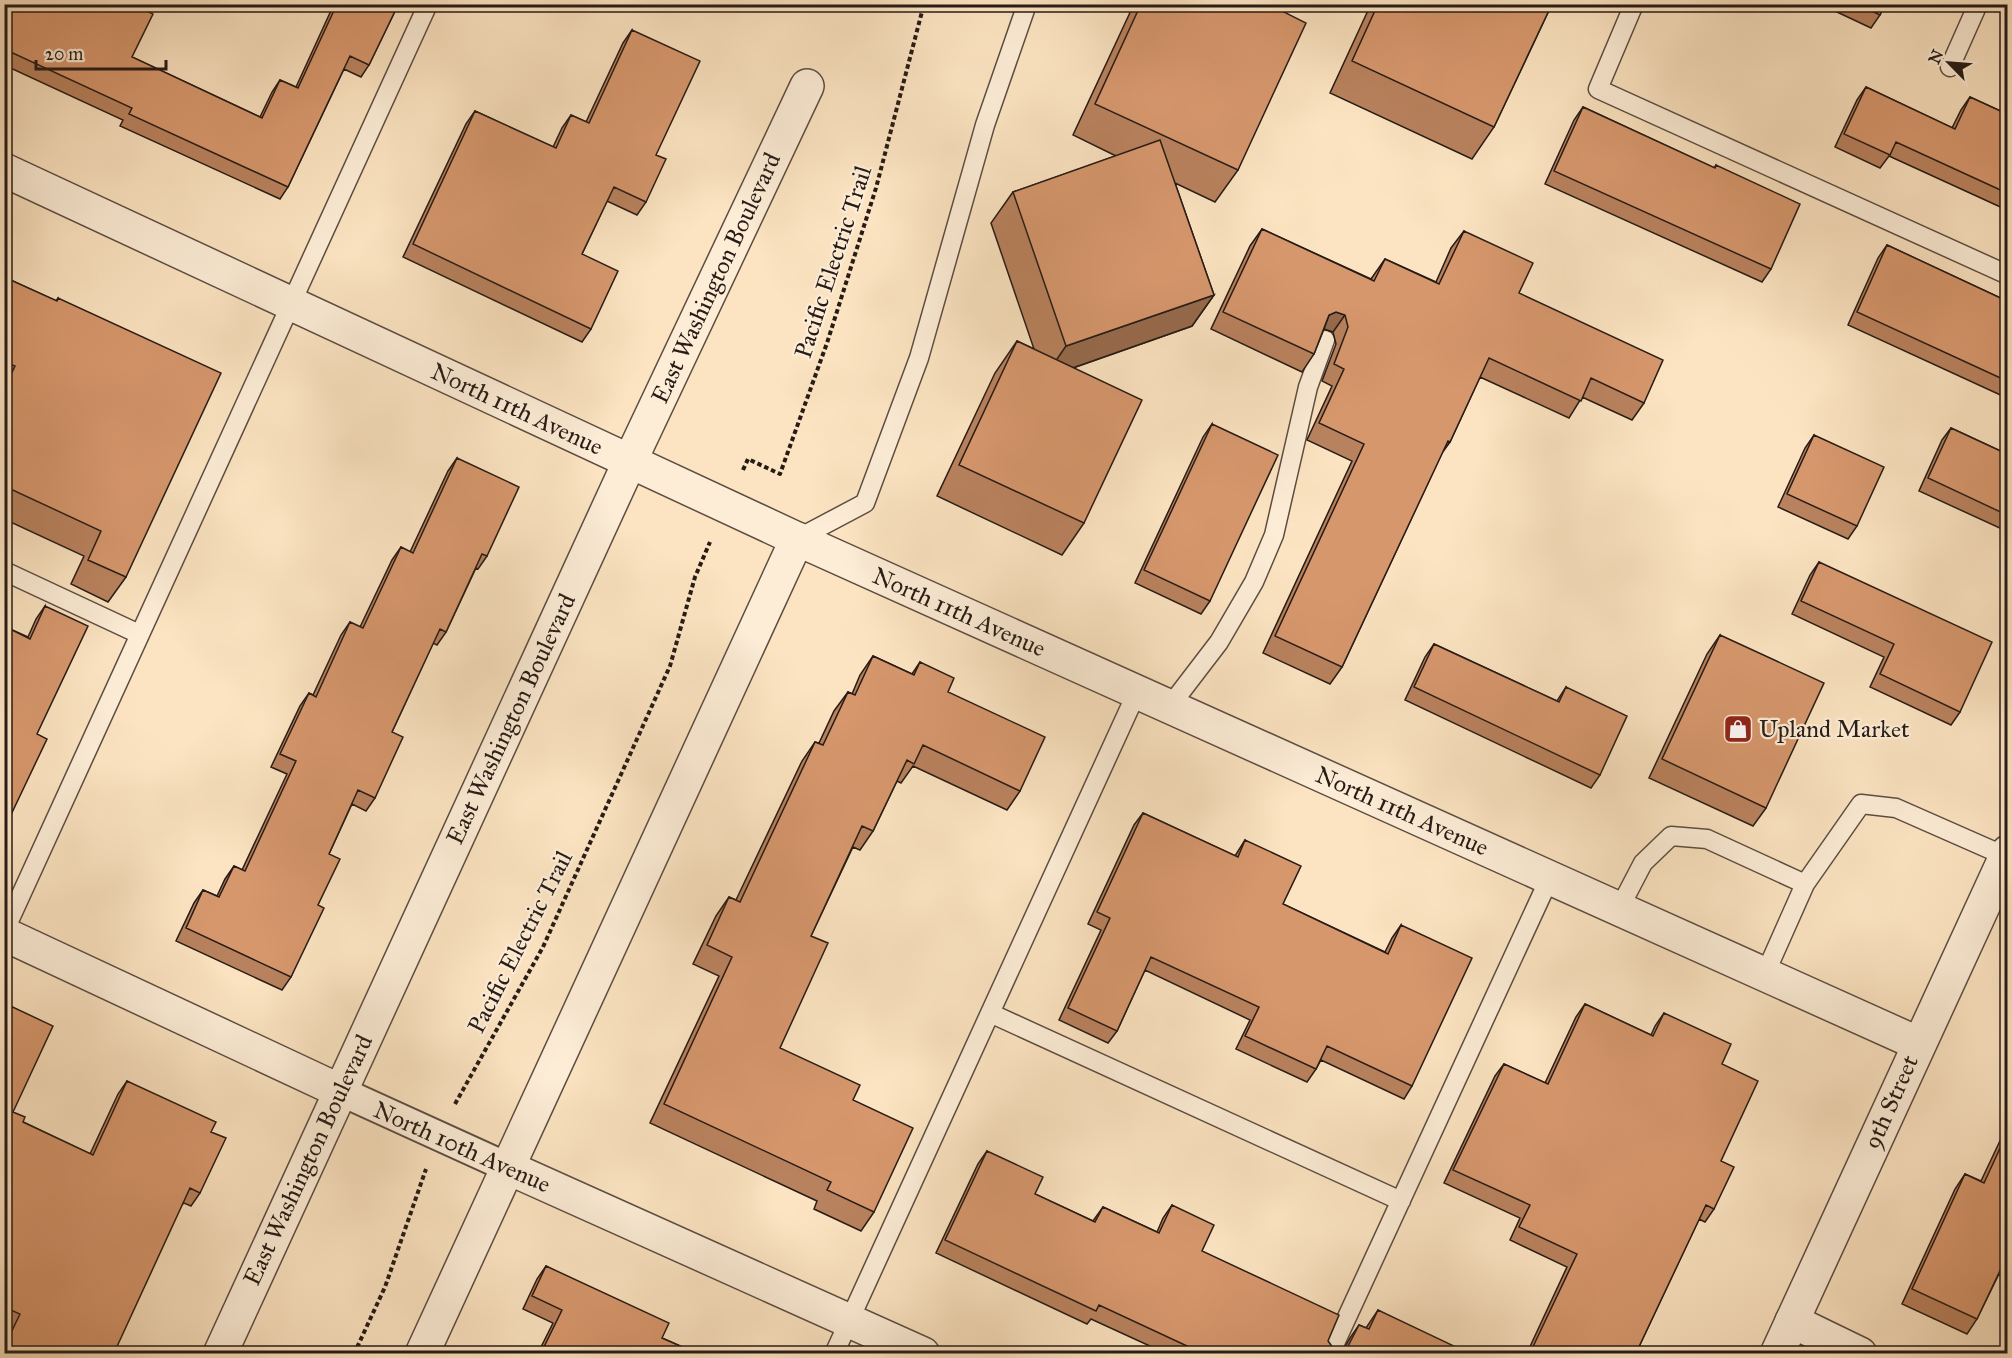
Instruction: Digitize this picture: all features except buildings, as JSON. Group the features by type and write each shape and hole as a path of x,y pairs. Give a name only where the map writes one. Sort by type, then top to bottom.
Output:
{"street":[{"name":"East Washington Boulevard","path":"220,1353 630,462 807,86"},
{"name":"North 11th Avenue","path":"4,171 797,539 1917,1043"},
{"path":"422,1353 797,539"},
{"name":"9th Street","path":"1777,1353 1917,1043 2006,854"},
{"name":"North 10th Avenue","path":"4,933 440,1137 923,1353"},
{"path":"1792,1321 1860,1353"}],"lane":[{"path":"4,933 290,302 428,4"},
{"path":"797,539 865,503 919,358 985,125 1027,4"},
{"path":"1634,4 1598,89 2007,275"},
{"path":"1950,67 1978,4"},
{"path":"1170,706 1219,642 1254,582 1274,535 1308,387 1325,340"},
{"path":"4,570 139,634"},
{"path":"834,1353 1137,692"},
{"path":"1765,974 1804,884 1861,804 1896,808 2006,854"},
{"path":"1619,909 1643,863 1671,836 1707,839 1804,884"},
{"path":"1330,1353 1550,877"},
{"path":"990,1013 1401,1201"}],"path":[{"name":"Pacific Electric Trail","path":"740,476 748,459 780,474 827,343 876,189 924,4"},
{"name":"Pacific Electric Trail","path":"354,1353 385,1287 418,1187 462,1088 501,1025 548,936 669,666 695,577 710,543"}],"place":[{"name":"Upland Market","path":"1738,729"}]}
